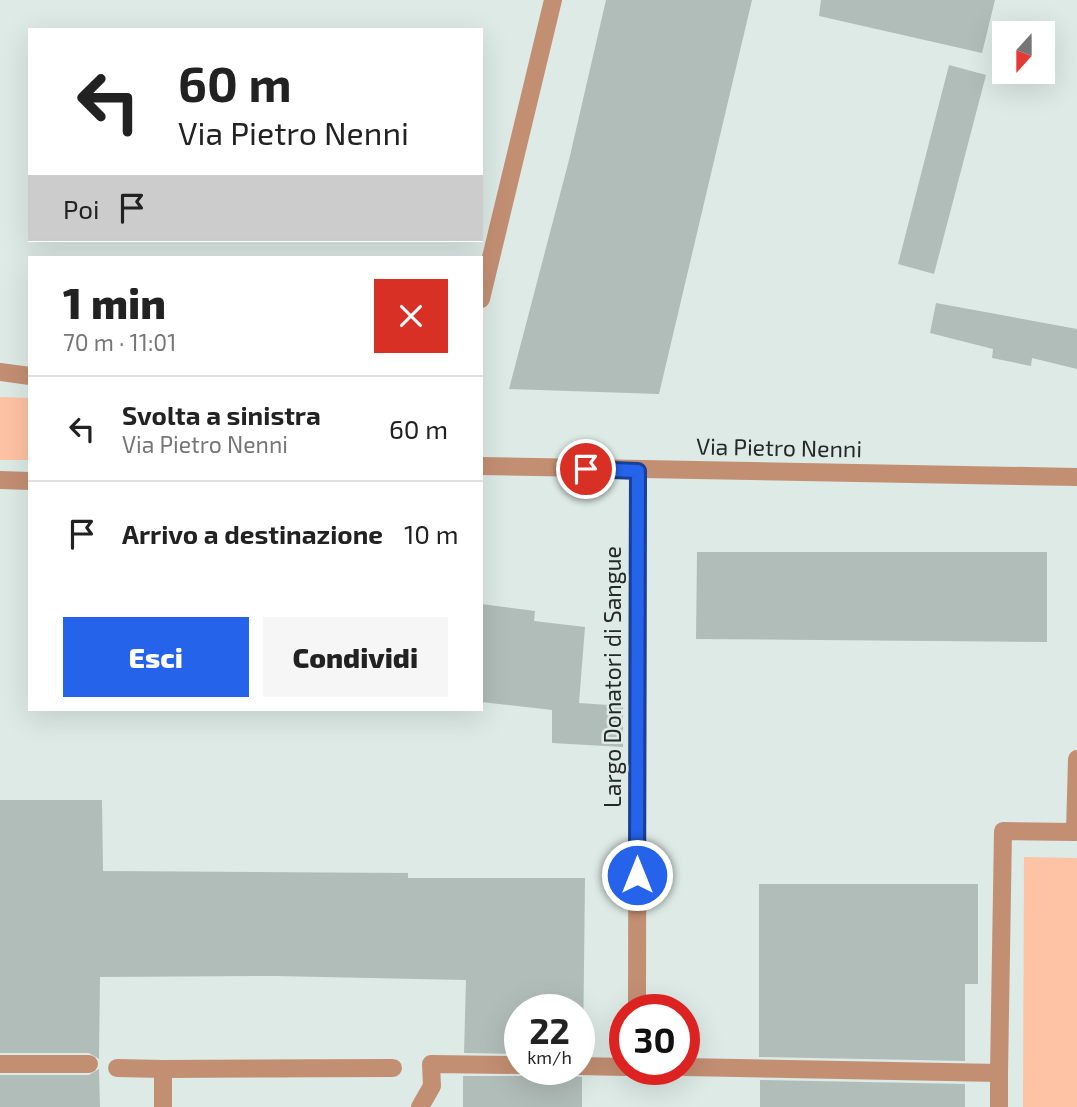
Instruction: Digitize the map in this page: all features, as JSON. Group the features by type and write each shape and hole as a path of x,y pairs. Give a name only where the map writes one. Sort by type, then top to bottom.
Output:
{"street":[{"path":"483,291 553,0"},
{"path":"0,372 28,376"},
{"name":"Via Pietro Nenni","path":"483,466 1077,477"},
{"name":"Largo Donatori di Sangue","path":"637,994 638,471"},
{"path":"0,480 28,481"},
{"path":"999,1107 1003,831 1075,832 1077,759"},
{"path":"0,1064 89,1064"},
{"path":"420,1107 432,1086 431,1064 504,1065"},
{"path":"117,1068 393,1068"},
{"path":"700,1068 999,1073"},
{"path":"163,1069 163,1107"}],"shaded area":[{"path":"0,397 28,398 28,460 0,460"},
{"path":"1024,857 1077,858 1077,1107 1023,1107"}],"building":[{"path":"606,0 752,0 659,394 509,389 569,160"},
{"path":"821,0 995,0 982,53 819,16"},
{"path":"949,65 986,75 934,274 898,264"},
{"path":"936,303 1077,329 1077,369 1032,358 1031,366 992,358 993,349 930,333"},
{"path":"697,552 1047,552 1047,642 696,639"},
{"path":"483,604 535,611 534,621 585,627 579,703 623,706 623,747 552,743 552,710 483,702"},
{"path":"0,800 102,800 103,871 408,873 408,878 585,878 584,994 504,994 504,1054 464,1053 466,980 275,976 100,977 99,1059 89,1053 0,1053"},
{"path":"759,884 978,884 978,984 965,984 965,1061 759,1057"},
{"path":"99,1069 100,1107 0,1107 0,1075 89,1075"},
{"path":"463,1076 504,1076 504,1085 582,1085 582,1107 463,1107"},
{"path":"760,1080 965,1084 965,1107 760,1107"}],"route":[{"path":"586,469 638,471 637,875"}]}
